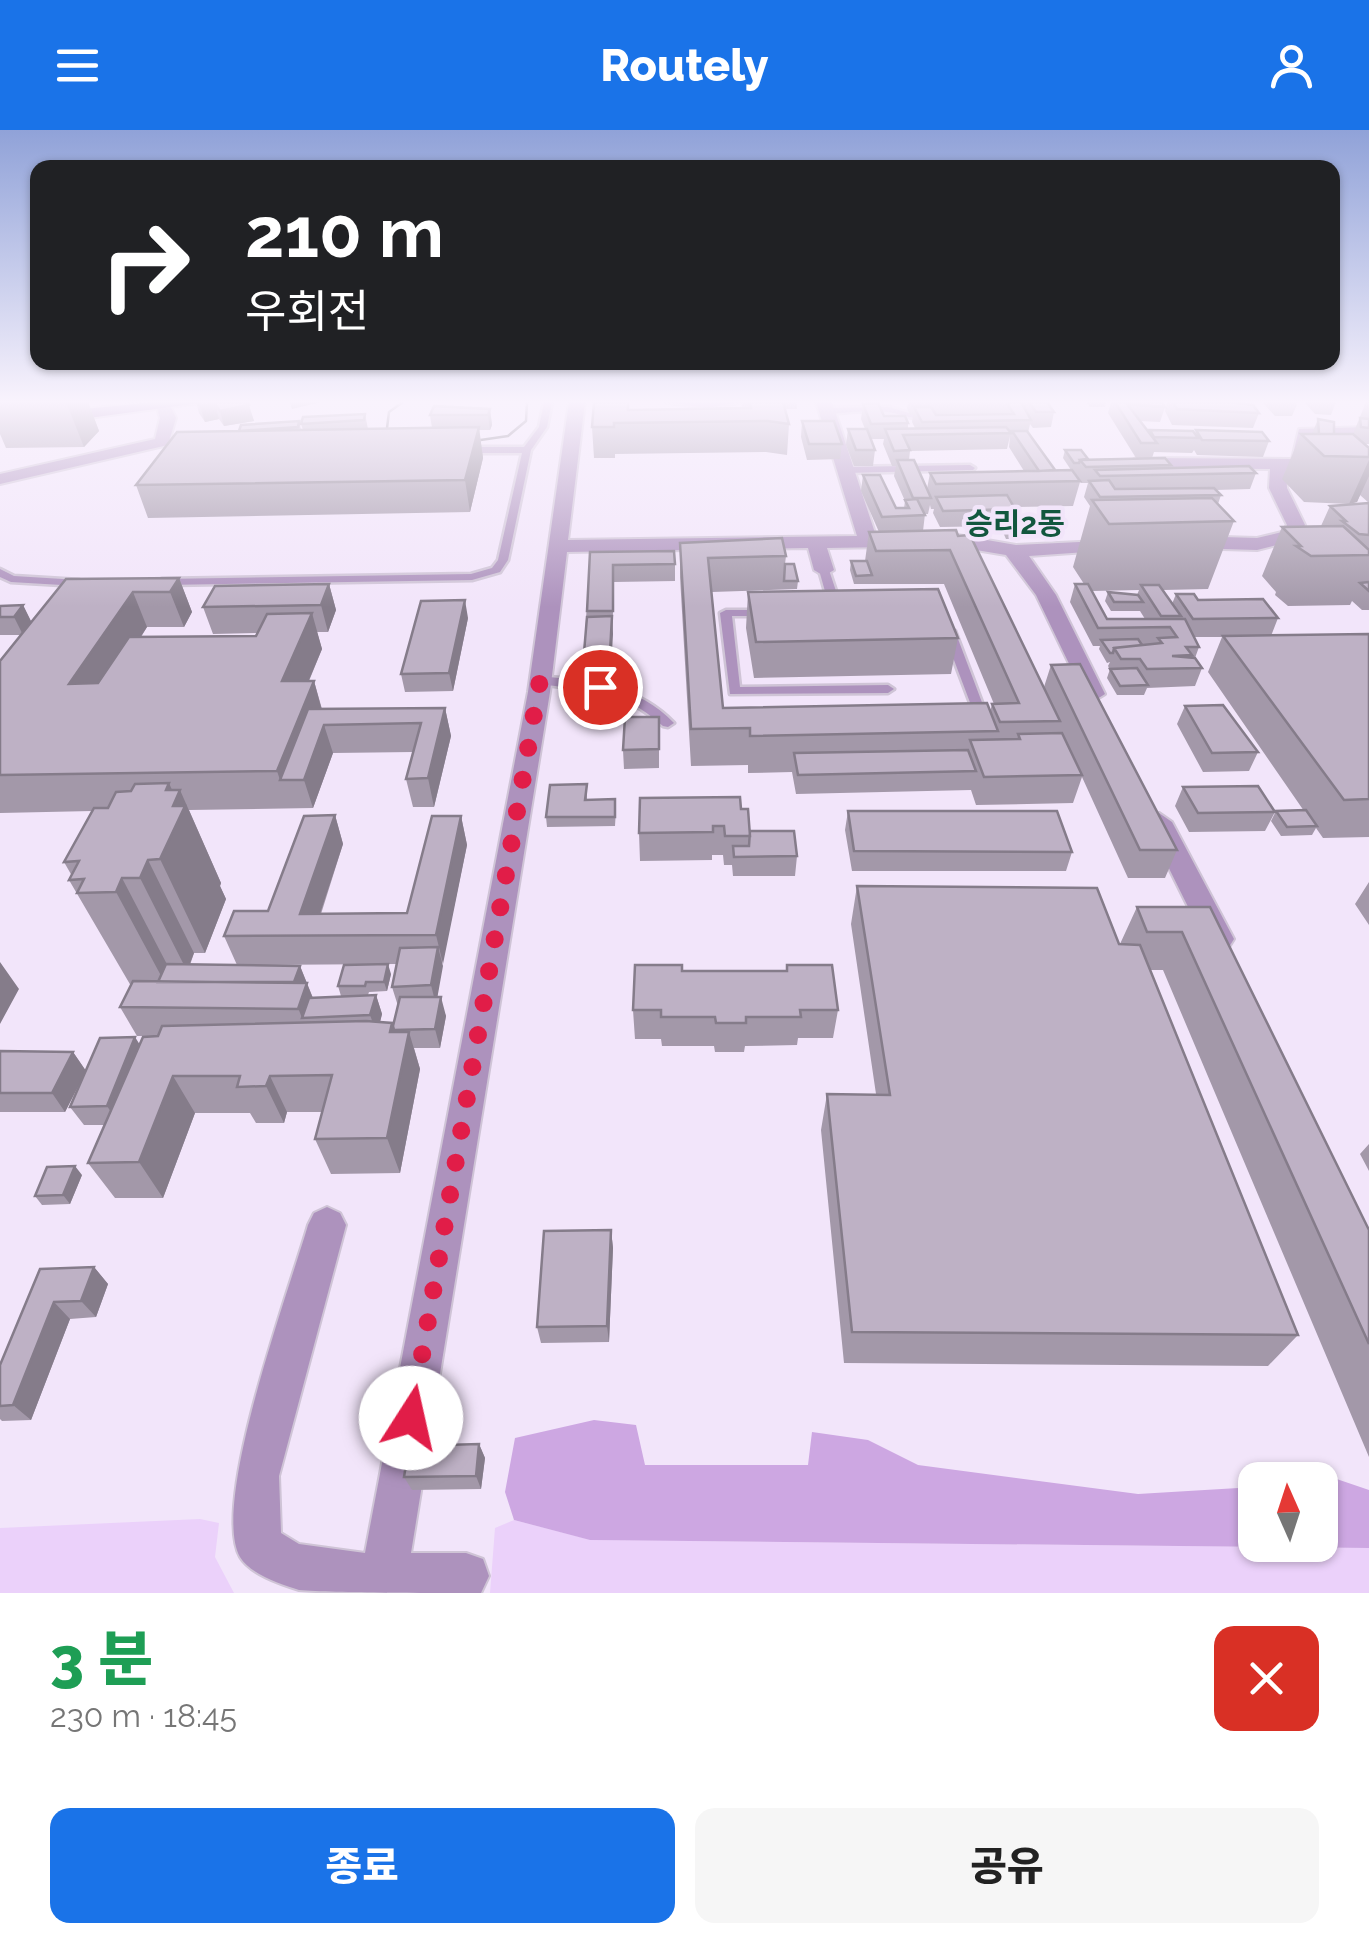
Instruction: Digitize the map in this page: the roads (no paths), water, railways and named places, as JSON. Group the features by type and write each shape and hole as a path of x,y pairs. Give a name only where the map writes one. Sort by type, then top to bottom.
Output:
{"street":[{"path":"0,479 41,470"},
{"path":"383,1584 540,680 567,470"},
{"path":"846,470 868,541"},
{"path":"1168,542 1257,544 1289,536 1296,524 1278,488 1278,470"},
{"path":"556,546 952,540 1014,552 1130,543"},
{"path":"816,542 824,570"},
{"path":"1014,552 1031,571 1102,710"},
{"path":"1147,798 1227,954"},
{"path":"327,1225 256,1476 258,1544 272,1559 307,1570 383,1584 466,1576"}],"lane":[{"path":"146,582 472,577 496,570 503,560 523,470"},
{"path":"824,570 836,612"},
{"path":"0,572 11,579 88,582"},
{"path":"941,610 985,726 966,727"},
{"path":"781,612 726,613 734,691 888,689"},
{"path":"818,612 854,612"},
{"path":"540,680 624,690 646,701 668,723"}],"district":[{"name":"승리2동","path":"1015,524"}]}
